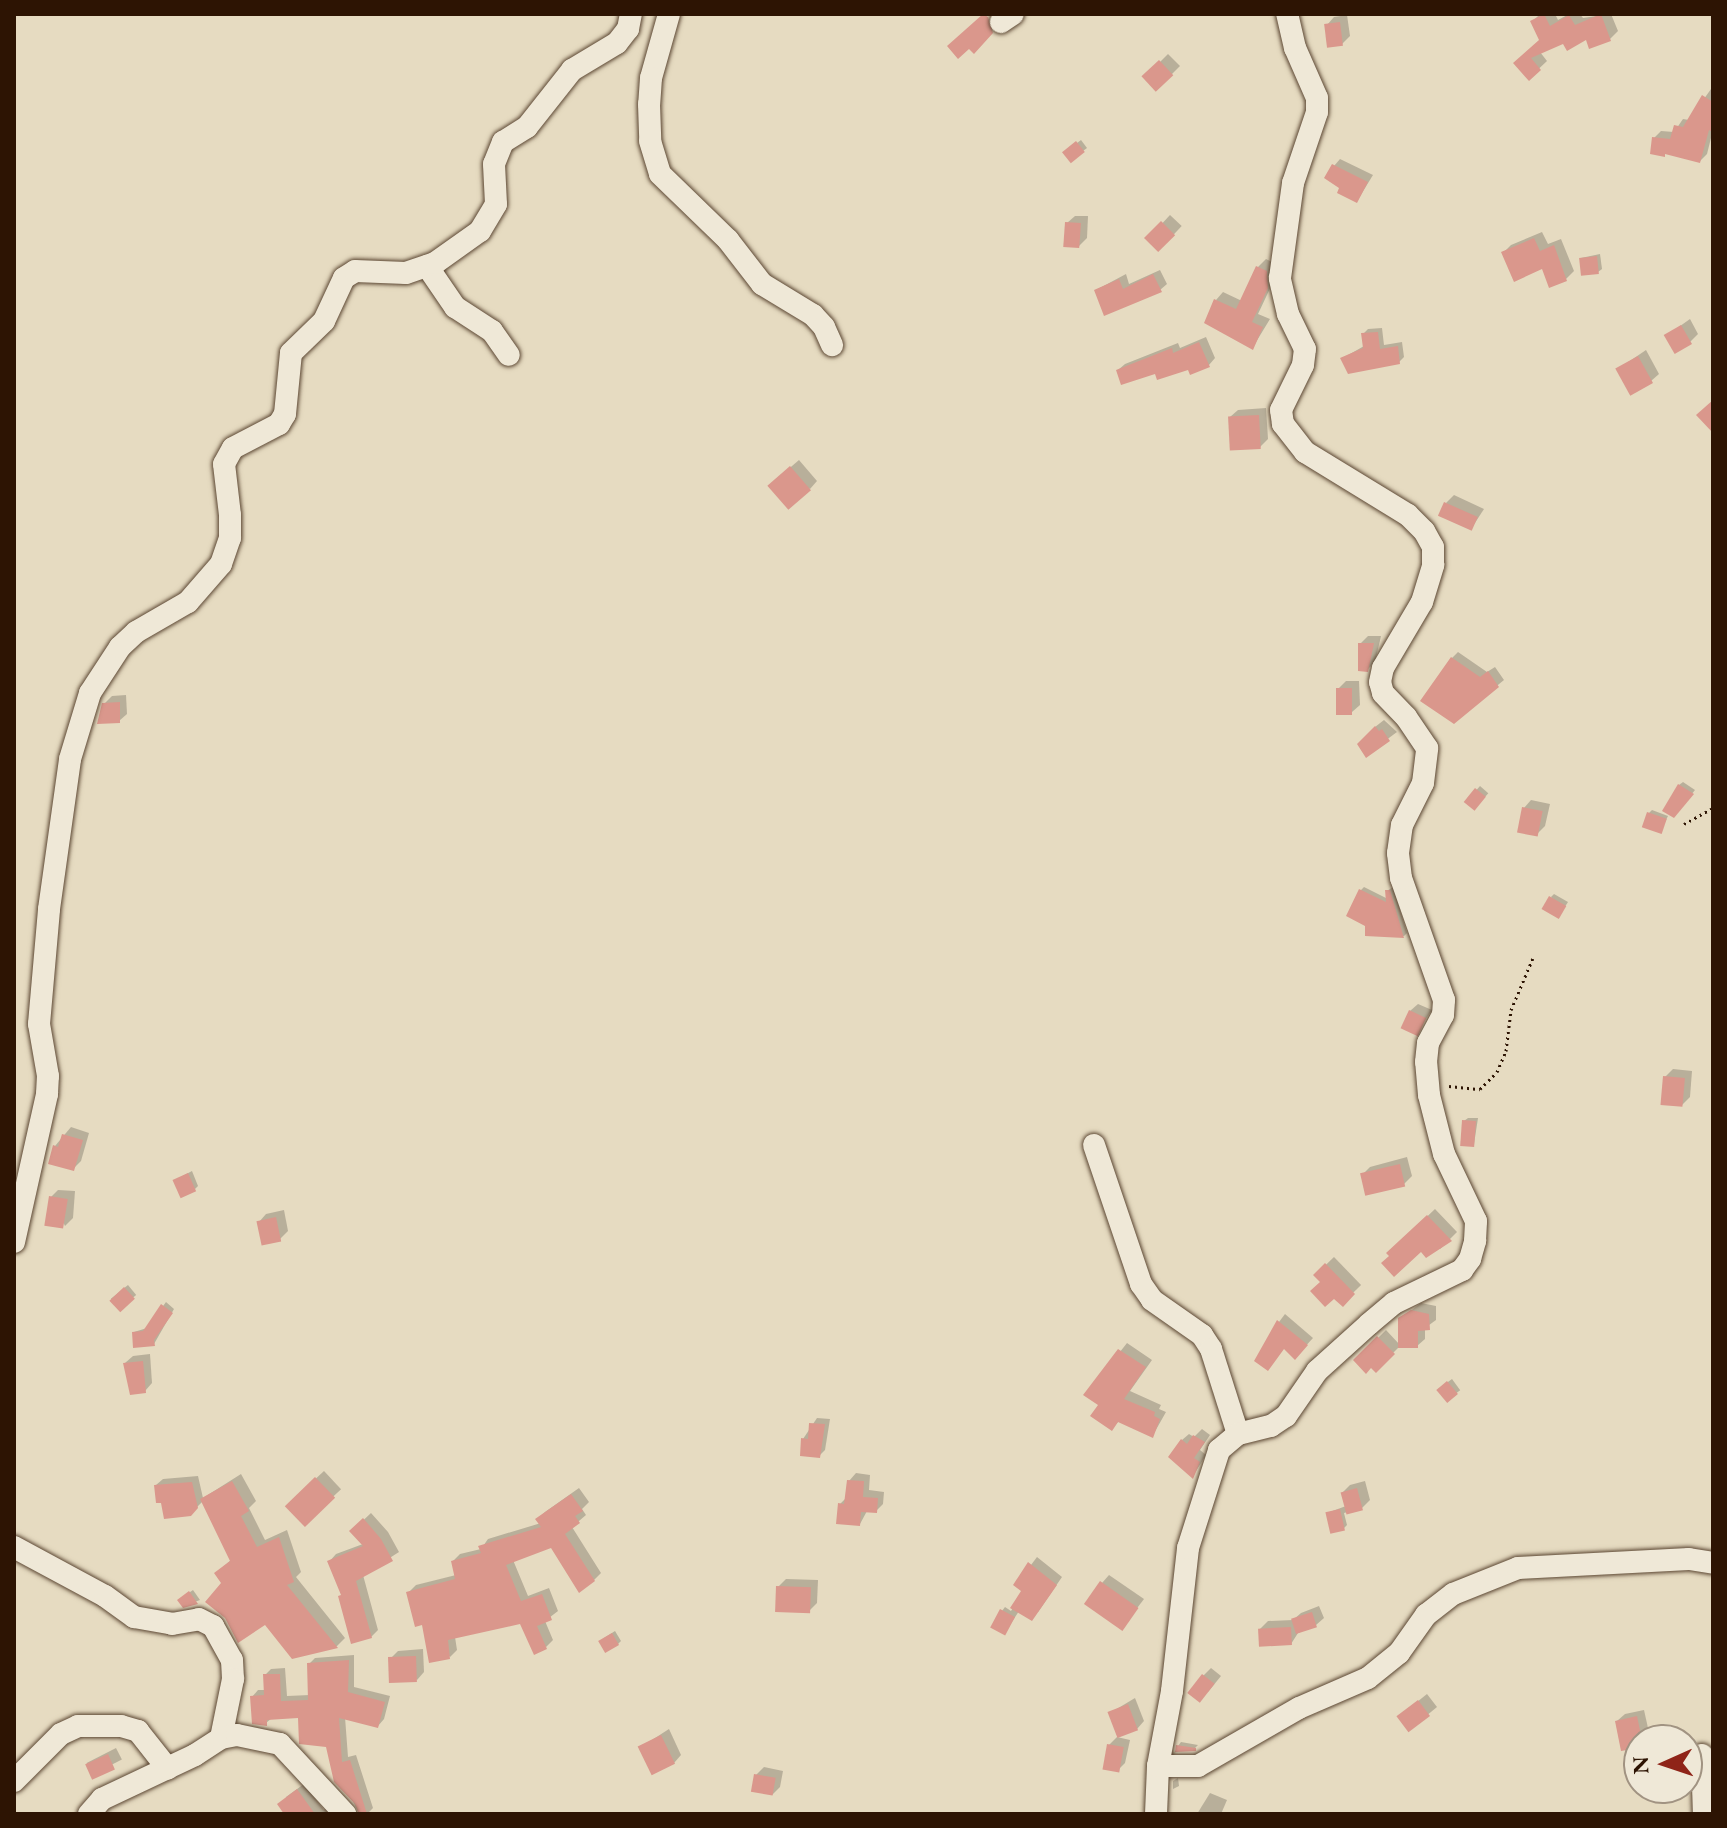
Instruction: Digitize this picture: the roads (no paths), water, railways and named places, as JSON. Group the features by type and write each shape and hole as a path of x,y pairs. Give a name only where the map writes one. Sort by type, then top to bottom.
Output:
{"street":[{"path":"14,1242 47,1094 48,1076 39,1024 49,909 70,759 90,693 120,647 136,632 188,602 221,564 230,538 224,464 233,448 279,424 285,414 291,353 324,321 344,278 355,271 406,273 427,266 467,242 490,218 496,204 494,164 503,142 527,127 572,70 617,43 628,29 631,14"},
{"path":"669,14 651,78 649,104 650,141 660,174 728,240 762,284 813,315 824,327 832,345"},
{"path":"1156,1814 1158,1766 1172,1691 1194,1522 1219,1450 1238,1434 1271,1426 1286,1416 1317,1371 1394,1303 1462,1270 1470,1259 1476,1221 1444,1154 1426,1071 1428,1043 1443,1015 1444,1000 1401,878 1398,853 1402,825 1423,783 1427,748 1417,731 1383,693 1380,682 1383,668 1422,602 1433,565 1433,547 1424,531 1408,515 1305,452 1283,424 1281,410 1303,365 1305,349 1288,314 1280,278 1293,183 1317,112 1317,98 1295,48 1287,14"},
{"path":"427,266 455,307 492,331 509,355"},
{"path":"1094,1145 1141,1284 1152,1300 1202,1335 1211,1349 1238,1434"},
{"path":"14,1547 105,1596 134,1617 172,1624 199,1619 213,1626 232,1660 233,1679 221,1738"},
{"path":"1158,1766 1198,1766 1299,1708 1368,1678 1399,1653 1426,1615 1453,1594 1518,1568 1689,1559 1713,1563"},
{"path":"14,1781 61,1734 78,1726 121,1726 138,1731 168,1769"},
{"path":"89,1814 102,1799 168,1769 221,1738 237,1735 280,1744 345,1814"},
{"path":"1703,1766 1707,1810"}]}
